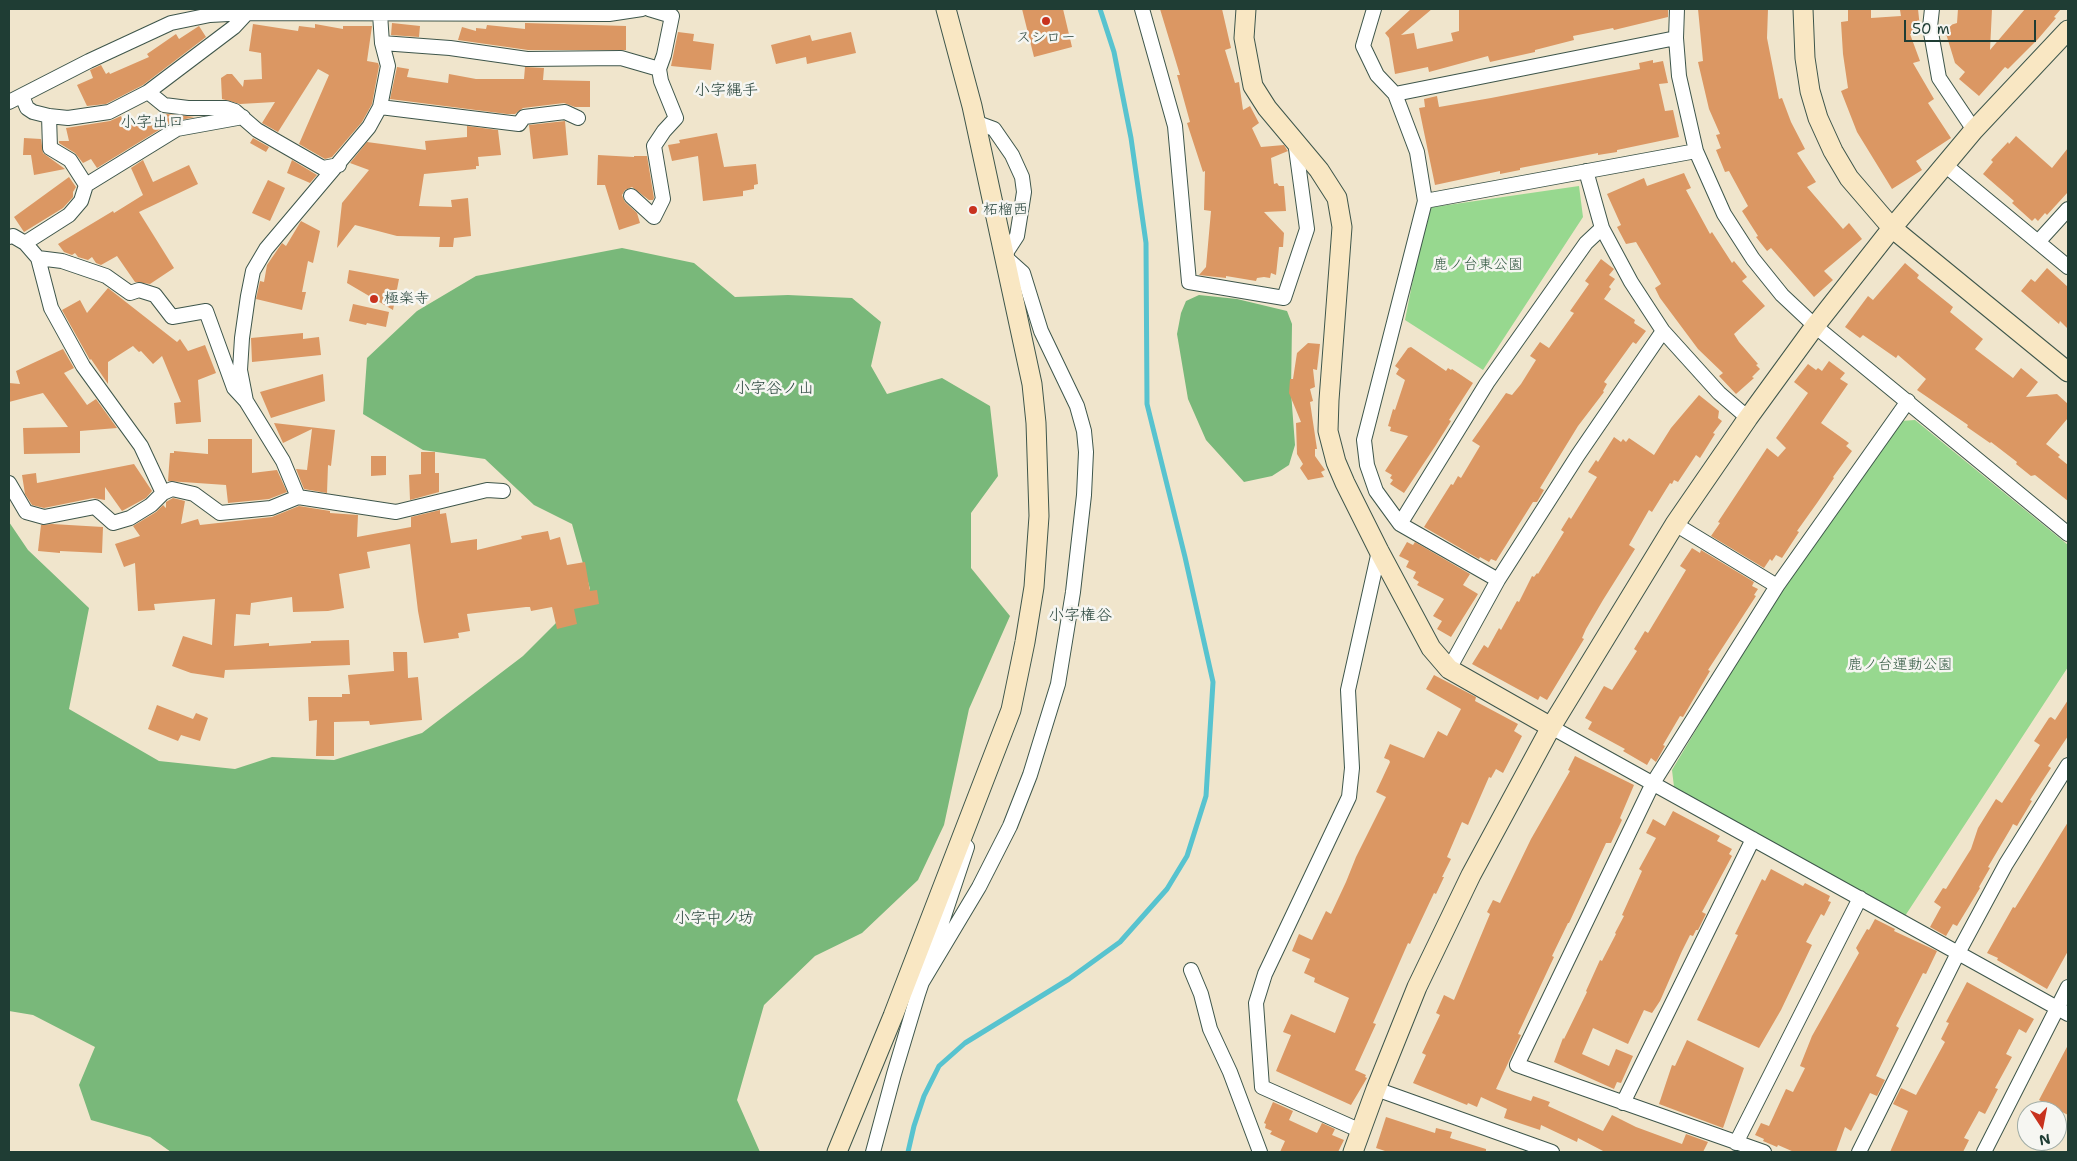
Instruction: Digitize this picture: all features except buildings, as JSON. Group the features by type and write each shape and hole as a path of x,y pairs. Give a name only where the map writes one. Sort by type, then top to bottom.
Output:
{"street":[{"path":"9,102 89,61 171,23 210,15 247,13 609,14 642,9"},
{"path":"631,196 654,217 663,199 654,146 676,118 661,81 659,69 664,55 672,16 649,9"},
{"path":"836,1152 984,785 1011,710 1034,587 1039,516 1036,423 1032,384 976,122 946,9"},
{"path":"1142,9 1175,126 1190,282 1284,298 1307,229 1295,140"},
{"path":"1246,9 1244,38 1253,86 1267,108 1319,170 1337,198 1342,227 1328,431 1336,462 1379,551 1431,648 1449,669 2062,1011"},
{"path":"1374,9 1363,46 1377,75 1395,94 1417,152 1425,202 1364,440 1367,465 1376,491 1400,524 1498,580"},
{"path":"1677,9 1676,38 1679,76 1696,151 1724,214 1753,259 1782,295 1815,326 2068,534"},
{"path":"1803,9 1804,58 1810,91 1818,118 1833,151 1849,178 1892,228 2068,372"},
{"path":"1932,9 1930,28 1938,78 1974,130"},
{"path":"22,96 26,108 49,116 68,118 109,112 148,92 234,27 247,13"},
{"path":"246,401 240,370 242,338 253,271 266,249 339,165 369,127 380,107 388,66 382,43 380,14"},
{"path":"1354,1152 1376,1089 1417,988 1471,875 1551,727 1675,524 1748,418 1815,326 1892,228 1974,130 2068,30"},
{"path":"1395,94 1676,38"},
{"path":"382,43 450,48 526,59 621,58 659,69"},
{"path":"148,92 164,104 188,108 226,108 235,111 257,130 323,168 339,165"},
{"path":"380,107 519,124 524,117 565,112 578,118"},
{"path":"49,116 50,148 70,160 86,185"},
{"path":"25,243 69,215 81,201 86,185 177,129 242,117"},
{"path":"976,122 994,129 1012,155 1022,177 1024,192 1017,236 1004,256"},
{"path":"1425,202 1696,151"},
{"path":"1945,164 2068,267"},
{"path":"1586,171 1602,228 1631,282 1663,332 1719,393 1748,418"},
{"path":"2038,242 2068,209"},
{"path":"1400,524 1498,368 1586,242 1602,228"},
{"path":"9,237 13,236 25,243 38,258 51,308 83,366 141,446 163,493"},
{"path":"921,984 980,887 1010,826 1030,775 1058,684 1073,592 1084,495 1086,452 1084,431 1077,406 1041,331 1023,273 1004,256"},
{"path":"38,258 62,261 106,276 130,293 139,290 156,295 172,317 206,311 234,388 246,401 283,461 298,497"},
{"path":"1449,669 1498,580 1578,454 1663,332"},
{"path":"1764,1152 1517,1065 1653,783 1777,586 1908,401"},
{"path":"9,483 26,512 44,517 95,506 113,523 130,518 151,505 163,493 172,489 194,494 220,512 271,508 298,497 396,512 486,490 504,491"},
{"path":"1675,524 1777,586"},
{"path":"1361,1131 1262,1087 1256,1003 1265,974 1349,797 1352,768 1348,690 1379,551"},
{"path":"1859,1152 1958,952 2006,864 2068,765"},
{"path":"873,1152 921,984 974,827 984,785"},
{"path":"1623,1103 1753,839"},
{"path":"1736,1142 1860,898"},
{"path":"1191,970 1201,994 1210,1028 1230,1072 1260,1152"},
{"path":"1984,1152 2062,1011 2068,986"},
{"path":"1376,1089 1552,1152"}],"green space":[{"name":"鹿ノ台東公園","path":"1579,186 1583,217 1483,370 1405,320 1427,208"},
{"path":"622,248 694,263 735,297 788,295 852,298 881,322 871,366 887,394 942,378 990,406 998,476 971,513 971,568 1010,616 969,709 944,825 918,880 862,933 815,956 764,1005 737,1100 760,1152 171,1152 150,1137 91,1120 79,1085 95,1047 33,1015 9,1011 9,522 28,550 89,608 69,709 159,761 235,769 272,757 334,760 422,733 523,656 590,589 572,524 534,505 485,459 423,450 363,414 367,358 417,311 476,276"},
{"path":"1199,295 1237,299 1287,311 1292,324 1291,392 1295,445 1289,465 1272,476 1244,482 1206,440 1188,399 1177,334 1181,313 1186,301"},
{"name":"鹿ノ台運動公園","path":"1915,420 2068,545 2068,667 1905,916 1674,787 1672,770 1779,591 1900,421"}],"waterway":[{"path":"908,1152 924,1096 939,1066 965,1043 1069,979 1120,942 1167,889 1187,856 1206,796 1213,682 1185,557 1147,404 1146,243 1131,138 1114,52 1100,9"}],"place":[{"name":"スシロー","path":"1046,21"},
{"name":"柘榴西","path":"973,210"},
{"name":"極楽寺","path":"374,299"}],"district":[{"name":"小字縄手","path":"726,91"},
{"name":"小字出口","path":"152,123"},
{"name":"小字谷ノ山","path":"774,389"},
{"name":"小字権谷","path":"1080,616"},
{"name":"小字中ノ坊","path":"714,919"}]}
